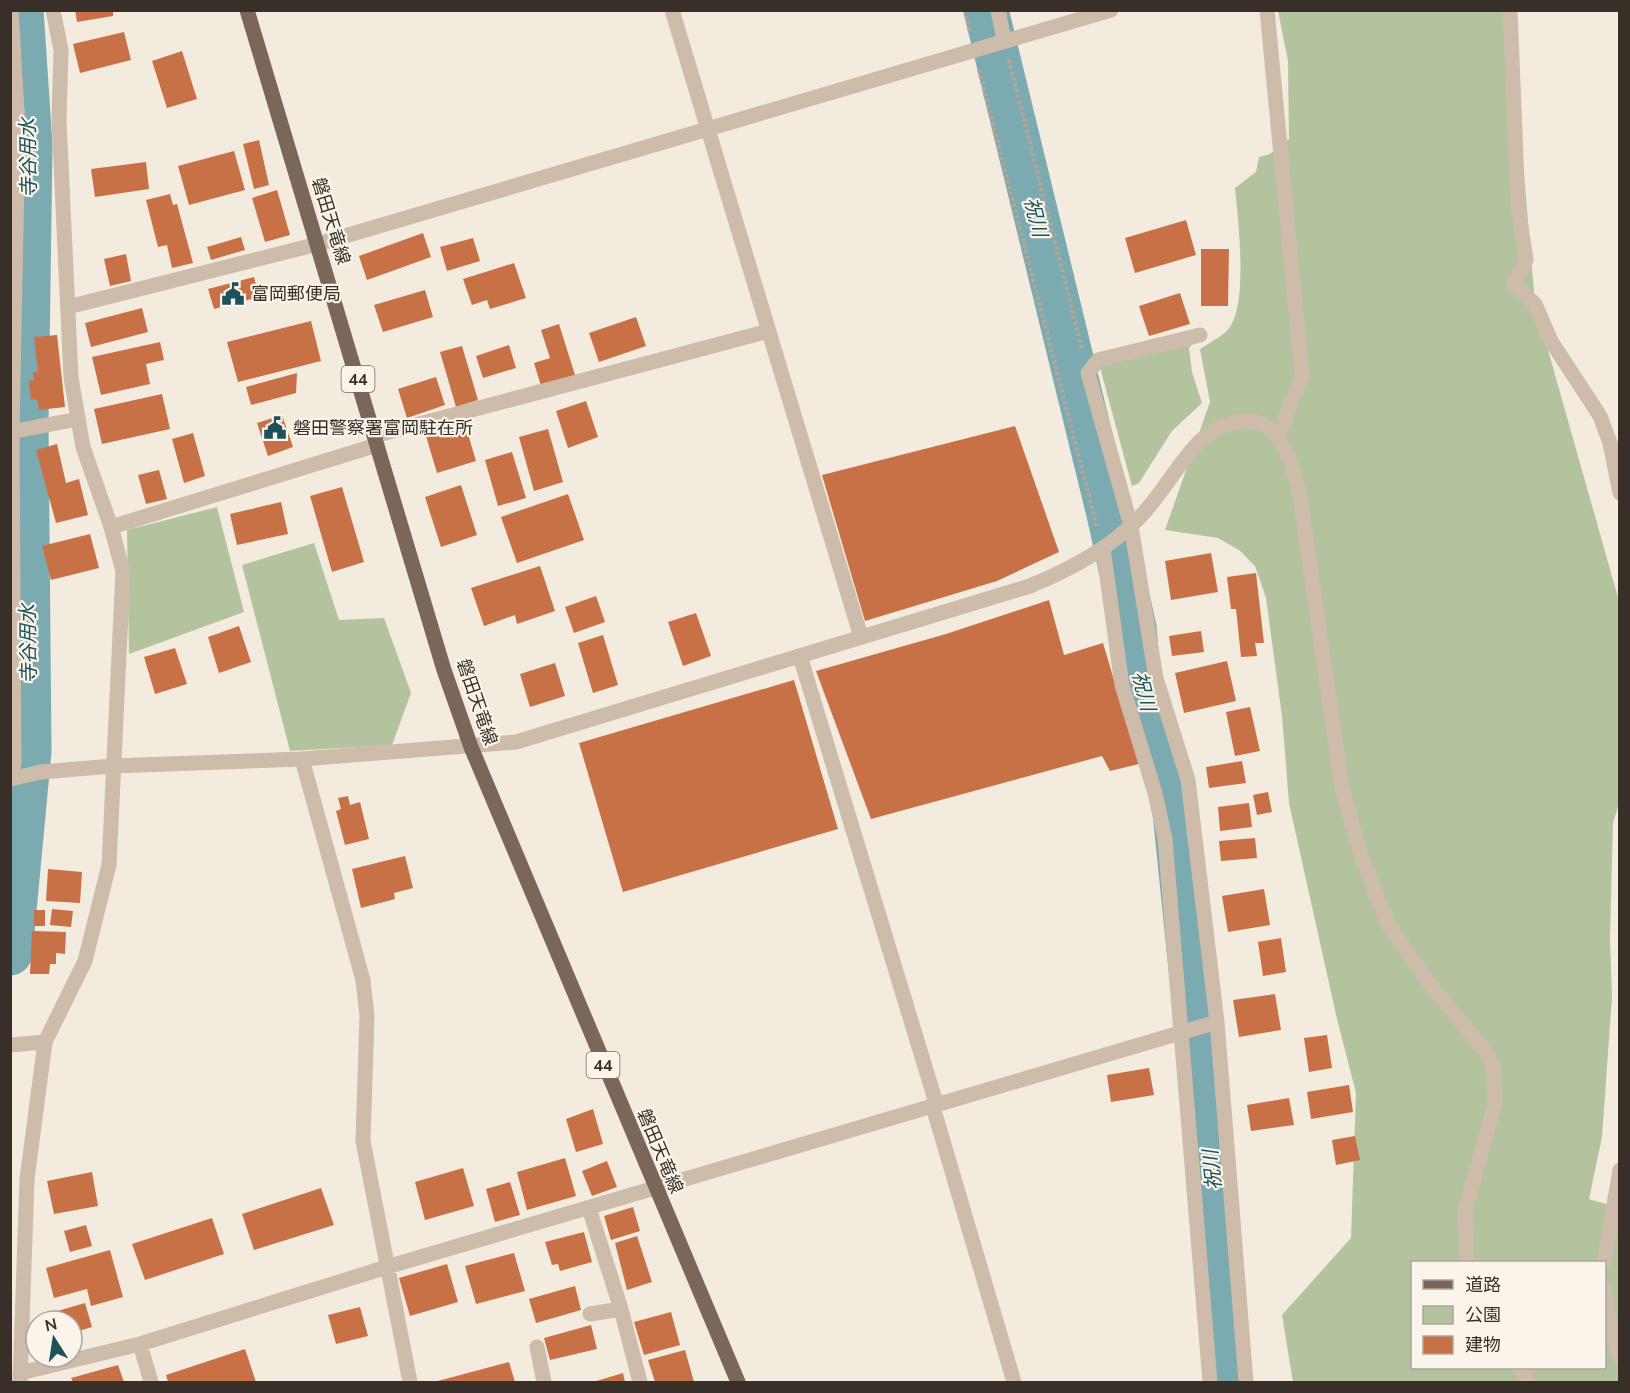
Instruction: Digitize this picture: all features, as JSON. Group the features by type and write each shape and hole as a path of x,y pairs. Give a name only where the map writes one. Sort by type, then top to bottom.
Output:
{"main road":[{"name":"磐田天竜線","path":"247,10 444,670 471,747 654,1189 738,1383"}],"street":[{"path":"11,10 18,127 11,432 14,764 10,778 41,772 113,766 302,759 516,742 1030,586 1055,576 1116,538 1209,433 1228,424 1246,421 1263,424 1278,437 1289,456 1300,496 1342,788 1361,855 1388,924 1429,983 1486,1052 1494,1070 1495,1103 1465,1211 1467,1261"},
{"path":"53,10 61,50 59,120 71,378 83,447 111,527 123,571 109,865 85,961 45,1042 28,1162 20,1378 140,1344 387,1267 1218,1022"},
{"path":"672,10 861,637"},
{"path":"998,10 1003,41"},
{"path":"68,307 318,244 1111,10"},
{"path":"1267,10 1302,375 1278,437"},
{"path":"1510,10 1518,207 1526,260 1514,285 1534,304 1551,341 1600,416 1610,443 1620,493"},
{"path":"111,527 376,441 769,331"},
{"path":"1200,335 1098,360 1088,373 1116,538 1188,780 1218,1022 1246,1383"},
{"path":"11,432 78,419"},
{"path":"1116,538 1122,685 1155,793 1165,839 1179,1034 1210,1383"},
{"path":"800,656 935,1106 1014,1383"},
{"path":"302,759 363,980 367,1016 363,1141 410,1383"},
{"path":"12,1045 45,1042"},
{"path":"1604,1261 1620,1170"},
{"path":"589,1208 621,1310 640,1383"},
{"path":"1606,1295 1612,1337 1620,1357"},
{"path":"591,1314 621,1310"},
{"path":"140,1344 151,1383"},
{"path":"537,1347 544,1383"}],"path":[{"path":"965,10 1116,538"},
{"path":"1003,41 1088,373"}],"green space":[{"path":"1278,11 1510,11 1535,304 1619,601 1620,800 1613,823 1610,938 1612,997 1602,1137 1589,1199 1619,1208 1619,1382 1293,1382 1282,1315 1351,1238 1356,1093 1337,1019 1289,803 1282,716 1266,598 1255,566 1239,550 1218,538 1165,530 1210,402 1200,349 1221,336 1230,327 1236,315 1240,259 1235,188 1256,172 1259,157 1270,154 1289,139 1288,61"},
{"path":"1200,335 1189,348 1192,372 1202,403 1172,431 1139,483 1132,486 1098,360"},
{"path":"217,507 244,612 129,654 127,530"},
{"path":"314,543 339,620 384,618 411,693 392,745 290,751 242,565"}],"building":[{"path":"75,10 113,10 113,16 77,22"},
{"path":"124,32 131,60 80,73 73,44"},
{"path":"182,51 197,99 167,108 152,61"},
{"path":"259,140 269,185 254,189 243,144"},
{"path":"234,151 245,190 189,205 178,166"},
{"path":"146,162 149,189 95,197 91,169"},
{"path":"277,190 290,235 265,242 252,198"},
{"path":"170,194 173,205 177,204 193,263 172,268 167,245 158,247 146,200"},
{"path":"1186,220 1196,255 1135,273 1125,238"},
{"path":"423,233 431,257 367,280 359,256"},
{"path":"241,237 245,250 211,260 207,247"},
{"path":"473,238 480,261 447,271 440,247"},
{"path":"1201,249 1229,249 1228,306 1201,306"},
{"path":"126,254 131,281 110,286 104,259"},
{"path":"514,263 526,298 490,309 487,300 472,305 463,279"},
{"path":"254,277 259,297 214,309 208,289"},
{"path":"425,290 433,317 383,332 374,305"},
{"path":"1180,293 1190,324 1149,336 1139,306"},
{"path":"142,308 148,332 91,347 85,323"},
{"path":"636,317 646,346 599,362 589,333"},
{"path":"311,321 321,361 238,382 227,342"},
{"path":"559,324 575,375 541,386 534,363 550,358 541,330"},
{"path":"57,335 65,407 39,410 37,399 31,400 29,381 34,380 33,372 38,372 34,337"},
{"path":"160,342 164,360 146,364 150,384 101,395 92,357"},
{"path":"509,345 516,368 483,378 476,356"},
{"path":"462,346 478,400 456,407 440,352"},
{"path":"297,373 296,393 251,405 246,387"},
{"path":"436,377 445,405 407,418 398,389"},
{"path":"162,394 170,429 102,444 94,409"},
{"path":"586,401 598,437 568,448 556,411"},
{"path":"282,415 293,447 268,456 257,423"},
{"path":"465,424 476,461 437,473 426,436"},
{"path":"1015,426 1059,552 997,581 865,621 822,475"},
{"path":"548,429 563,482 534,491 519,437"},
{"path":"193,433 205,476 184,483 172,439"},
{"path":"57,444 66,483 79,479 88,515 56,523 36,450"},
{"path":"512,452 526,498 498,506 485,460"},
{"path":"159,470 167,499 146,504 138,475"},
{"path":"461,485 477,535 441,547 425,497"},
{"path":"342,487 364,562 332,572 310,496"},
{"path":"568,494 584,540 517,563 501,517"},
{"path":"281,502 288,534 237,545 230,514"},
{"path":"90,534 99,568 51,580 42,546"},
{"path":"1211,553 1218,592 1171,600 1165,561"},
{"path":"540,566 555,611 517,624 515,615 484,626 471,588"},
{"path":"1256,573 1264,643 1255,643 1257,656 1241,657 1236,609 1231,609 1227,577"},
{"path":"596,596 605,622 574,633 565,607"},
{"path":"1049,600 1064,655 1103,643 1139,764 1110,771 1102,756 871,819 816,671 946,634"},
{"path":"696,613 711,656 683,666 668,622"},
{"path":"239,626 251,662 219,673 208,637"},
{"path":"1201,631 1204,652 1172,656 1169,636"},
{"path":"603,635 618,685 593,693 578,643"},
{"path":"175,648 187,684 155,694 144,657"},
{"path":"1227,661 1236,701 1184,713 1175,673"},
{"path":"555,663 565,696 530,707 520,674"},
{"path":"794,680 838,829 623,892 579,743"},
{"path":"1250,707 1260,751 1235,756 1226,712"},
{"path":"1242,761 1246,783 1209,788 1206,767"},
{"path":"1268,792 1272,812 1257,815 1253,795"},
{"path":"348,796 350,805 360,802 369,839 345,845 336,811 341,809 338,798"},
{"path":"1249,803 1252,827 1220,831 1218,807"},
{"path":"1255,838 1257,858 1221,861 1219,841"},
{"path":"405,856 413,888 394,893 395,899 361,908 352,869"},
{"path":"48,869 82,872 80,903 46,901"},
{"path":"1264,889 1270,925 1228,932 1222,896"},
{"path":"52,909 73,911 71,927 50,925"},
{"path":"34,910 45,910 45,926 34,926"},
{"path":"32,931 66,932 65,954 56,953 56,964 50,964 49,974 30,974"},
{"path":"1281,938 1286,972 1263,976 1258,942"},
{"path":"1275,994 1281,1030 1239,1037 1233,1000"},
{"path":"1327,1035 1332,1068 1309,1072 1304,1038"},
{"path":"1149,1068 1154,1095 1111,1102 1107,1075"},
{"path":"1349,1085 1353,1112 1311,1119 1307,1092"},
{"path":"1289,1098 1294,1125 1251,1131 1247,1105"},
{"path":"593,1109 603,1144 576,1152 566,1119"},
{"path":"1355,1136 1360,1160 1336,1165 1332,1140"},
{"path":"565,1158 576,1196 527,1210 517,1172"},
{"path":"607,1161 617,1187 592,1196 582,1171"},
{"path":"463,1168 474,1206 425,1220 415,1182"},
{"path":"92,1172 98,1206 54,1214 47,1181"},
{"path":"510,1182 520,1215 495,1222 486,1189"},
{"path":"321,1188 334,1225 254,1250 242,1214"},
{"path":"633,1207 640,1231 611,1240 604,1216"},
{"path":"212,1218 224,1254 145,1280 132,1244"},
{"path":"86,1225 92,1246 70,1252 64,1231"},
{"path":"584,1232 592,1262 560,1271 558,1264 552,1265 545,1242"},
{"path":"637,1236 652,1282 627,1290 615,1243"},
{"path":"110,1250 123,1297 91,1306 87,1289 54,1298 46,1268"},
{"path":"514,1253 525,1291 476,1304 465,1266"},
{"path":"447,1264 458,1302 410,1316 399,1278"},
{"path":"575,1286 581,1310 536,1323 529,1299"},
{"path":"85,1303 92,1327 84,1329 84,1309 64,1309"},
{"path":"360,1307 368,1336 336,1344 328,1315"},
{"path":"671,1312 680,1345 644,1355 634,1322"},
{"path":"591,1325 597,1349 550,1360 544,1338"},
{"path":"245,1349 256,1382 168,1382 166,1375"},
{"path":"685,1350 694,1382 655,1382 648,1360"},
{"path":"509,1362 515,1382 434,1382"},
{"path":"118,1365 124,1382 73,1382 71,1378"},
{"path":"623,1373 625,1382 593,1382"}],"waterway":[{"name":"寺谷用水","path":"10,953 29,751 26,423 30,145 21,10"},
{"name":"祝川","path":"986,10 1109,514 1134,628 1139,684 1172,783 1215,1203 1227,1382"}],"place":[{"name":"富岡郵便局","path":"233,294"},
{"name":"磐田警察署富岡駐在所","path":"275,428"}]}
